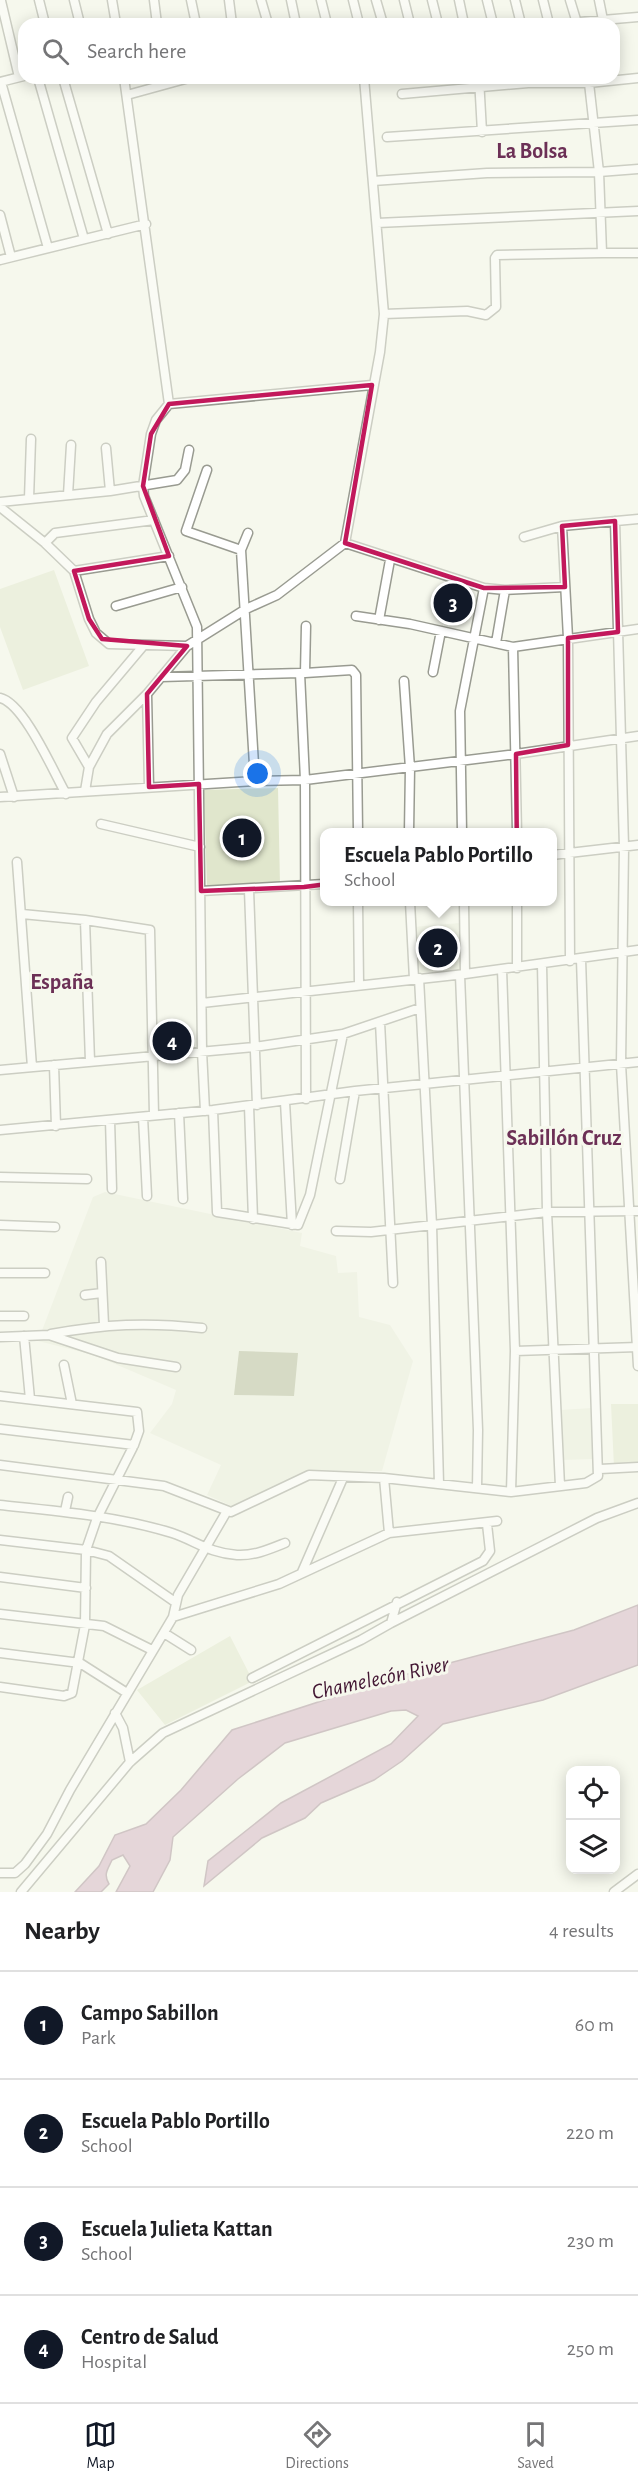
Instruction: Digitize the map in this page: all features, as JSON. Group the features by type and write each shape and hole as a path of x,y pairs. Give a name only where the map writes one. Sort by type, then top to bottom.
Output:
{"street":[{"path":"39,0 44,18"},
{"path":"74,0 78,18"},
{"path":"112,0 115,18"},
{"path":"154,0 156,18"},
{"path":"191,0 195,18"},
{"path":"229,0 231,18"},
{"path":"261,0 266,18"},
{"path":"291,0 295,18"},
{"path":"321,0 326,18"},
{"path":"353,0 358,18"},
{"path":"376,0 380,18"},
{"path":"404,0 408,18"},
{"path":"432,0 436,18"},
{"path":"459,0 463,18"},
{"path":"487,0 492,18"},
{"path":"515,0 520,18"},
{"path":"543,0 548,18"},
{"path":"570,0 576,18"},
{"path":"599,0 602,18"},
{"path":"2,1 18,65"},
{"path":"620,19 638,17"},
{"path":"18,78 0,82 48,248"},
{"path":"620,80 638,78"},
{"path":"40,84 84,239"},
{"path":"65,84 108,234"},
{"path":"125,84 169,404"},
{"path":"127,95 158,84"},
{"path":"85,791 89,767 108,734 147,694 187,646 246,609 277,595 345,543 372,385 380,352 384,314 365,84"},
{"path":"481,84 482,132"},
{"path":"402,94 519,84"},
{"path":"590,84 599,172 602,253"},
{"path":"387,137 638,120"},
{"path":"373,181 487,173 599,172 638,169"},
{"path":"377,223 638,210"},
{"path":"0,215 11,257"},
{"path":"0,260 146,224"},
{"path":"384,314 456,311 486,315 496,307 495,258 497,255 638,254"},
{"path":"343,1034 310,1195 297,1225 217,1212 202,1051 197,627 154,520 143,486 151,434 156,420 169,404 372,385"},
{"path":"29,499 31,439"},
{"path":"68,495 71,445"},
{"path":"106,448 110,491"},
{"path":"0,504 110,491 179,479 185,470 189,450"},
{"path":"207,470 186,531 241,550"},
{"path":"0,504 74,570 89,619 102,639 110,644 187,646"},
{"path":"524,537 562,526 638,519"},
{"path":"45,543 55,534 154,520"},
{"path":"615,521 624,847 621,1064 634,1211 638,1366"},
{"path":"562,526 568,638 570,961"},
{"path":"248,533 241,550 255,781"},
{"path":"345,543 390,560 484,588 505,590 565,587"},
{"path":"74,570 169,556"},
{"path":"379,620 390,560"},
{"path":"116,606 182,588"},
{"path":"462,828 460,711 484,588"},
{"path":"496,643 505,590"},
{"path":"356,616 513,647 638,629"},
{"path":"306,626 303,673 306,1099"},
{"path":"433,672 441,631"},
{"path":"89,767 72,738 96,702 144,645"},
{"path":"513,647 517,828"},
{"path":"161,677 352,670 356,675 358,828"},
{"path":"404,681 410,768 409,828"},
{"path":"147,694 149,787"},
{"path":"0,698 13,706 34,735 66,794"},
{"path":"0,797 199,784 305,780 516,754 638,736"},
{"path":"0,754 14,796"},
{"path":"101,824 200,847"},
{"path":"557,854 638,845"},
{"path":"16,862 22,914 32,1067"},
{"path":"201,891 320,885"},
{"path":"249,890 254,1047 253,1219"},
{"path":"358,906 359,984"},
{"path":"410,906 420,1008 432,1225 439,1484"},
{"path":"464,906 462,975 478,1430 477,1488"},
{"path":"517,906 517,968"},
{"path":"22,914 85,920 150,930 154,1115"},
{"path":"85,920 90,1062"},
{"path":"202,1003 359,984 462,975 638,950"},
{"path":"0,1465 164,1486 227,1511 236,1511 309,1476 384,1478 511,1492 586,1483 598,1476 600,1469 588,1213 581,959"},
{"path":"542,964 547,1212 560,1486"},
{"path":"502,969 515,1351 511,1492"},
{"path":"0,1070 254,1047 343,1034 420,1008"},
{"path":"380,1022 393,1283"},
{"path":"0,1130 285,1102 355,1091 465,1082 638,1062"},
{"path":"54,1065 56,1126"},
{"path":"340,1179 355,1091"},
{"path":"285,1102 292,1225"},
{"path":"179,1113 183,1199"},
{"path":"143,1117 147,1196"},
{"path":"110,1120 112,1190"},
{"path":"0,1177 87,1179"},
{"path":"336,1231 392,1229 547,1212 634,1211"},
{"path":"0,1225 55,1227"},
{"path":"101,1262 104,1325"},
{"path":"0,1273 45,1273"},
{"path":"85,1295 102,1293"},
{"path":"0,1316 24,1316"},
{"path":"0,1337 49,1335 104,1325 138,1323 202,1328"},
{"path":"49,1335 118,1358 176,1367"},
{"path":"24,1336 30,1399"},
{"path":"515,1351 637,1347"},
{"path":"64,1365 72,1404"},
{"path":"0,1396 137,1412 138,1431 134,1445 97,1518 86,1550 85,1625 80,1663 72,1693 69,1696 0,1688"},
{"path":"0,1430 134,1445"},
{"path":"600,1469 638,1467"},
{"path":"303,1572 343,1478"},
{"path":"384,1478 389,1533"},
{"path":"65,1511 68,1497"},
{"path":"21,1892 130,1762 163,1733 335,1652 605,1514 638,1503"},
{"path":"0,1505 65,1511 173,1534 205,1549 237,1555 260,1552 285,1543"},
{"path":"0,1873 15,1873 31,1857 47,1834 115,1713 173,1617 175,1602 227,1511"},
{"path":"173,1617 209,1604 259,1592 389,1533 488,1524 497,1521"},
{"path":"252,1678 397,1602 483,1561 490,1551 488,1524"},
{"path":"0,1540 86,1550 122,1564 175,1602"},
{"path":"0,1577 86,1588"},
{"path":"391,1623 397,1602"},
{"path":"0,1614 104,1626 152,1650"},
{"path":"164,1633 191,1650"},
{"path":"0,1653 80,1663 127,1693"},
{"path":"115,1713 123,1728 130,1762"},
{"path":"614,1892 638,1874"}],"highlighted area":[{"path":"372,385 345,543 484,588 565,587 562,526 615,521 618,632 568,638 568,745 516,754 517,860 304,887 201,891 199,784 149,787 147,694 187,646 102,639 89,619 74,571 169,556 143,486 151,434 169,404"}],"shaded area":[{"path":"54,570 89,666 23,690 0,627 0,589"},
{"path":"278,788 280,885 207,887 204,790"},
{"path":"460,923 461,969 417,973 414,927"},
{"path":"105,1192 302,1233 300,1246 336,1256 338,1273 357,1272 359,1317 390,1325 413,1361 382,1471 308,1471 234,1507 207,1495 221,1465 150,1433 172,1404 176,1390 94,1355 38,1341 93,1197"},
{"path":"611,1404 638,1404 638,1465 614,1467"},
{"path":"592,1408 594,1459 562,1460 560,1410"},
{"path":"638,1605 638,1665 543,1700 443,1724 402,1761 374,1780 321,1803 305,1818 262,1838 204,1886 208,1861 281,1803 391,1744 418,1716 406,1710 391,1711 285,1743 238,1779 173,1837 170,1860 153,1892 116,1892 130,1866 123,1855 112,1860 106,1874 109,1884 101,1892 75,1892 99,1866 115,1835 146,1824 181,1790 232,1730 389,1679 574,1630"},
{"path":"230,1636 253,1681 165,1725 137,1690"}],"green space":[{"path":"239,1351 298,1353 294,1396 234,1395"}],"place":[{"name":"Escuela Julieta Kattan","path":"453,603"},
{"name":"Campo Sabillon","path":"242,838"},
{"name":"Escuela Pablo Portillo","path":"438,948"},
{"name":"Centro de Salud","path":"172,1041"}],"district":[{"name":"La Bolsa","path":"532,150"},
{"name":"España","path":"62,981"},
{"name":"Sabillón Cruz","path":"564,1137"}],"water label":[{"name":"Chamelecón River","path":"380,1677"}]}
